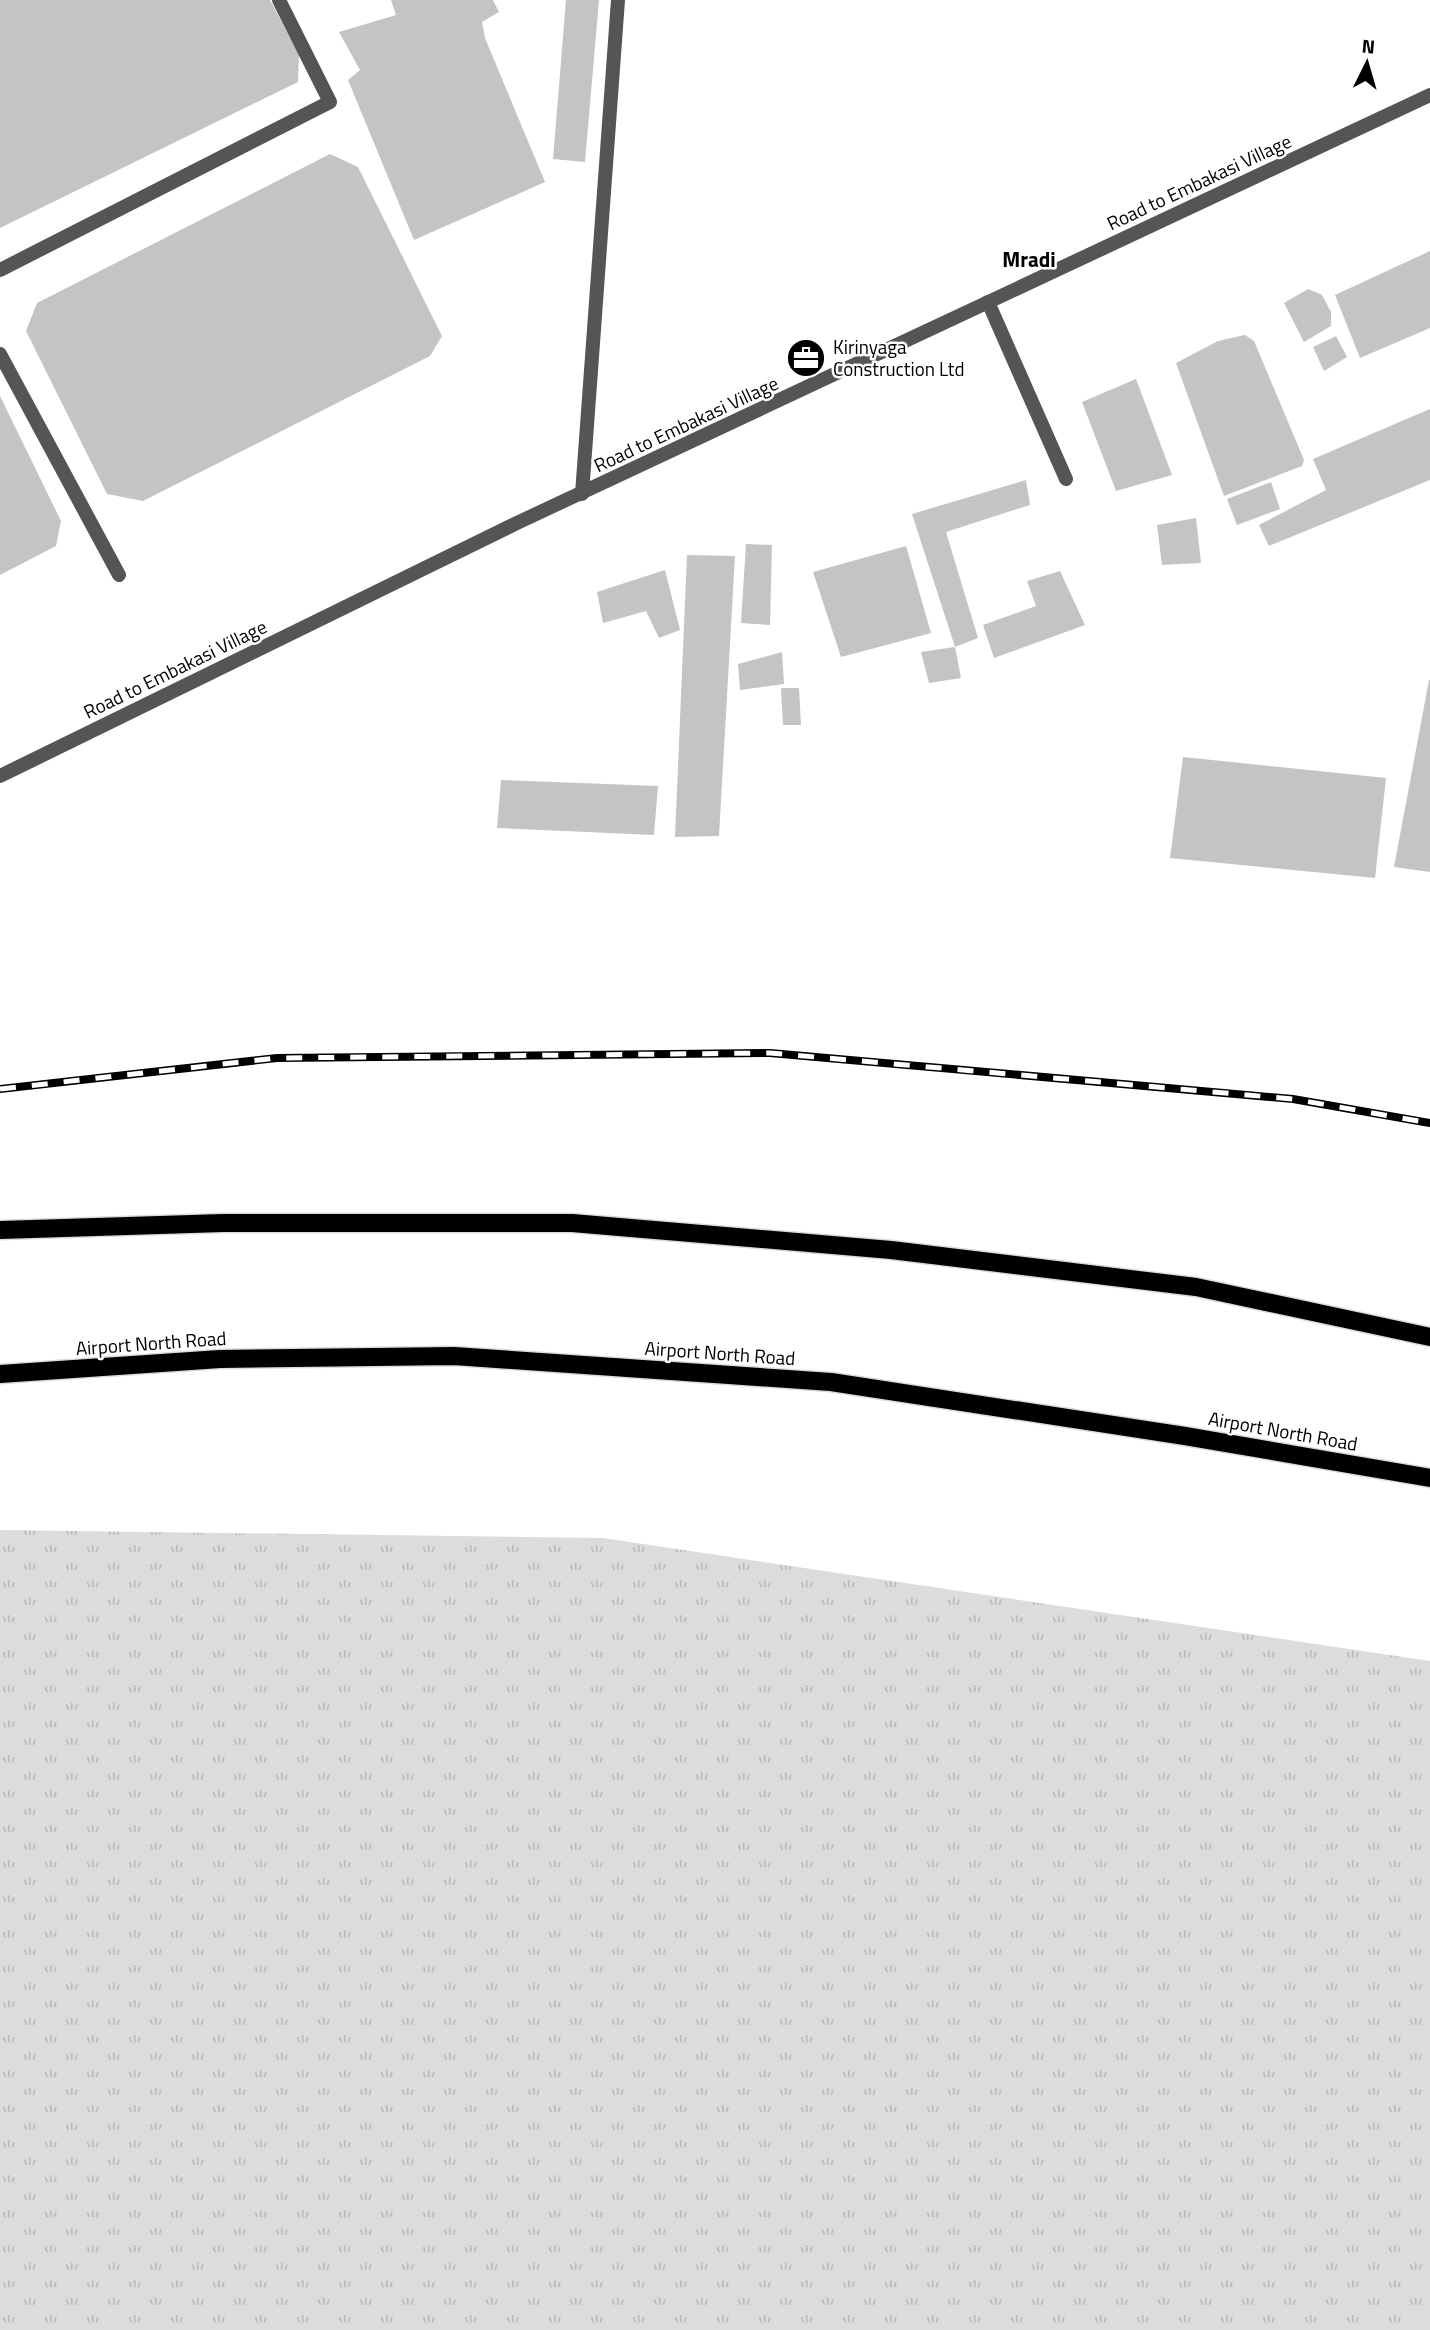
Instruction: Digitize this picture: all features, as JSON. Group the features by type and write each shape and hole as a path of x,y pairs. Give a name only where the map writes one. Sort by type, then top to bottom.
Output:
{"main road":[{"path":"0,1230 223,1223 572,1223 891,1251 1196,1287 1430,1337"},
{"name":"Airport North Road","path":"0,1374 220,1359 454,1356 817,1381 1185,1436 1430,1478"}],"street":[{"path":"0,270 330,102 279,0"},
{"path":"582,494 618,0"},
{"name":"Road to Embakasi Village","path":"0,776 494,534 1430,95"},
{"path":"988,302 1066,479"},
{"path":"0,354 119,576"}],"green space":[{"path":"0,1530 603,1538 1430,1661 1430,2330 0,2330"}],"building":[{"path":"0,0 270,0 299,55 298,82 0,228"},
{"path":"391,0 493,0 499,12 482,22 485,38 545,182 414,240 348,80 360,70 339,32 396,15"},
{"path":"566,0 599,0 585,162 553,159"},
{"path":"330,154 358,167 442,336 430,356 143,501 107,494 26,331 37,303"},
{"path":"1430,251 1430,328 1360,358 1335,295"},
{"path":"1308,289 1322,295 1331,312 1331,326 1304,342 1284,303"},
{"path":"1245,335 1254,341 1304,460 1302,466 1224,496 1176,363 1218,341"},
{"path":"1336,336 1347,357 1324,371 1313,347"},
{"path":"1136,379 1172,475 1116,491 1082,402"},
{"path":"0,396 61,521 56,546 0,575"},
{"path":"1430,409 1430,480 1269,546 1259,525 1326,490 1313,459"},
{"path":"1026,480 1030,505 946,532 978,638 955,647 912,514"},
{"path":"1271,482 1280,509 1237,525 1227,499"},
{"path":"1196,518 1201,563 1162,565 1157,525"},
{"path":"746,544 772,545 770,625 741,623"},
{"path":"906,546 931,633 841,657 813,572"},
{"path":"687,555 735,556 719,836 675,837"},
{"path":"665,570 680,630 659,638 646,611 603,623 597,592"},
{"path":"1060,571 1085,625 994,658 983,625 1036,606 1027,581"},
{"path":"955,647 961,678 929,683 921,652"},
{"path":"782,652 784,684 740,690 738,664"},
{"path":"1430,680 1430,872 1394,867"},
{"path":"781,688 799,688 801,725 783,725"},
{"path":"1183,757 1386,778 1375,878 1170,858"},
{"path":"501,780 658,786 654,835 497,828"}],"railway":[{"path":"0,1089 277,1058 770,1053 1293,1099 1430,1123"}],"place":[{"name":"Kirinyaga Construction Ltd","path":"806,358"}],"district":[{"name":"Mradi","path":"1029,260"}]}
